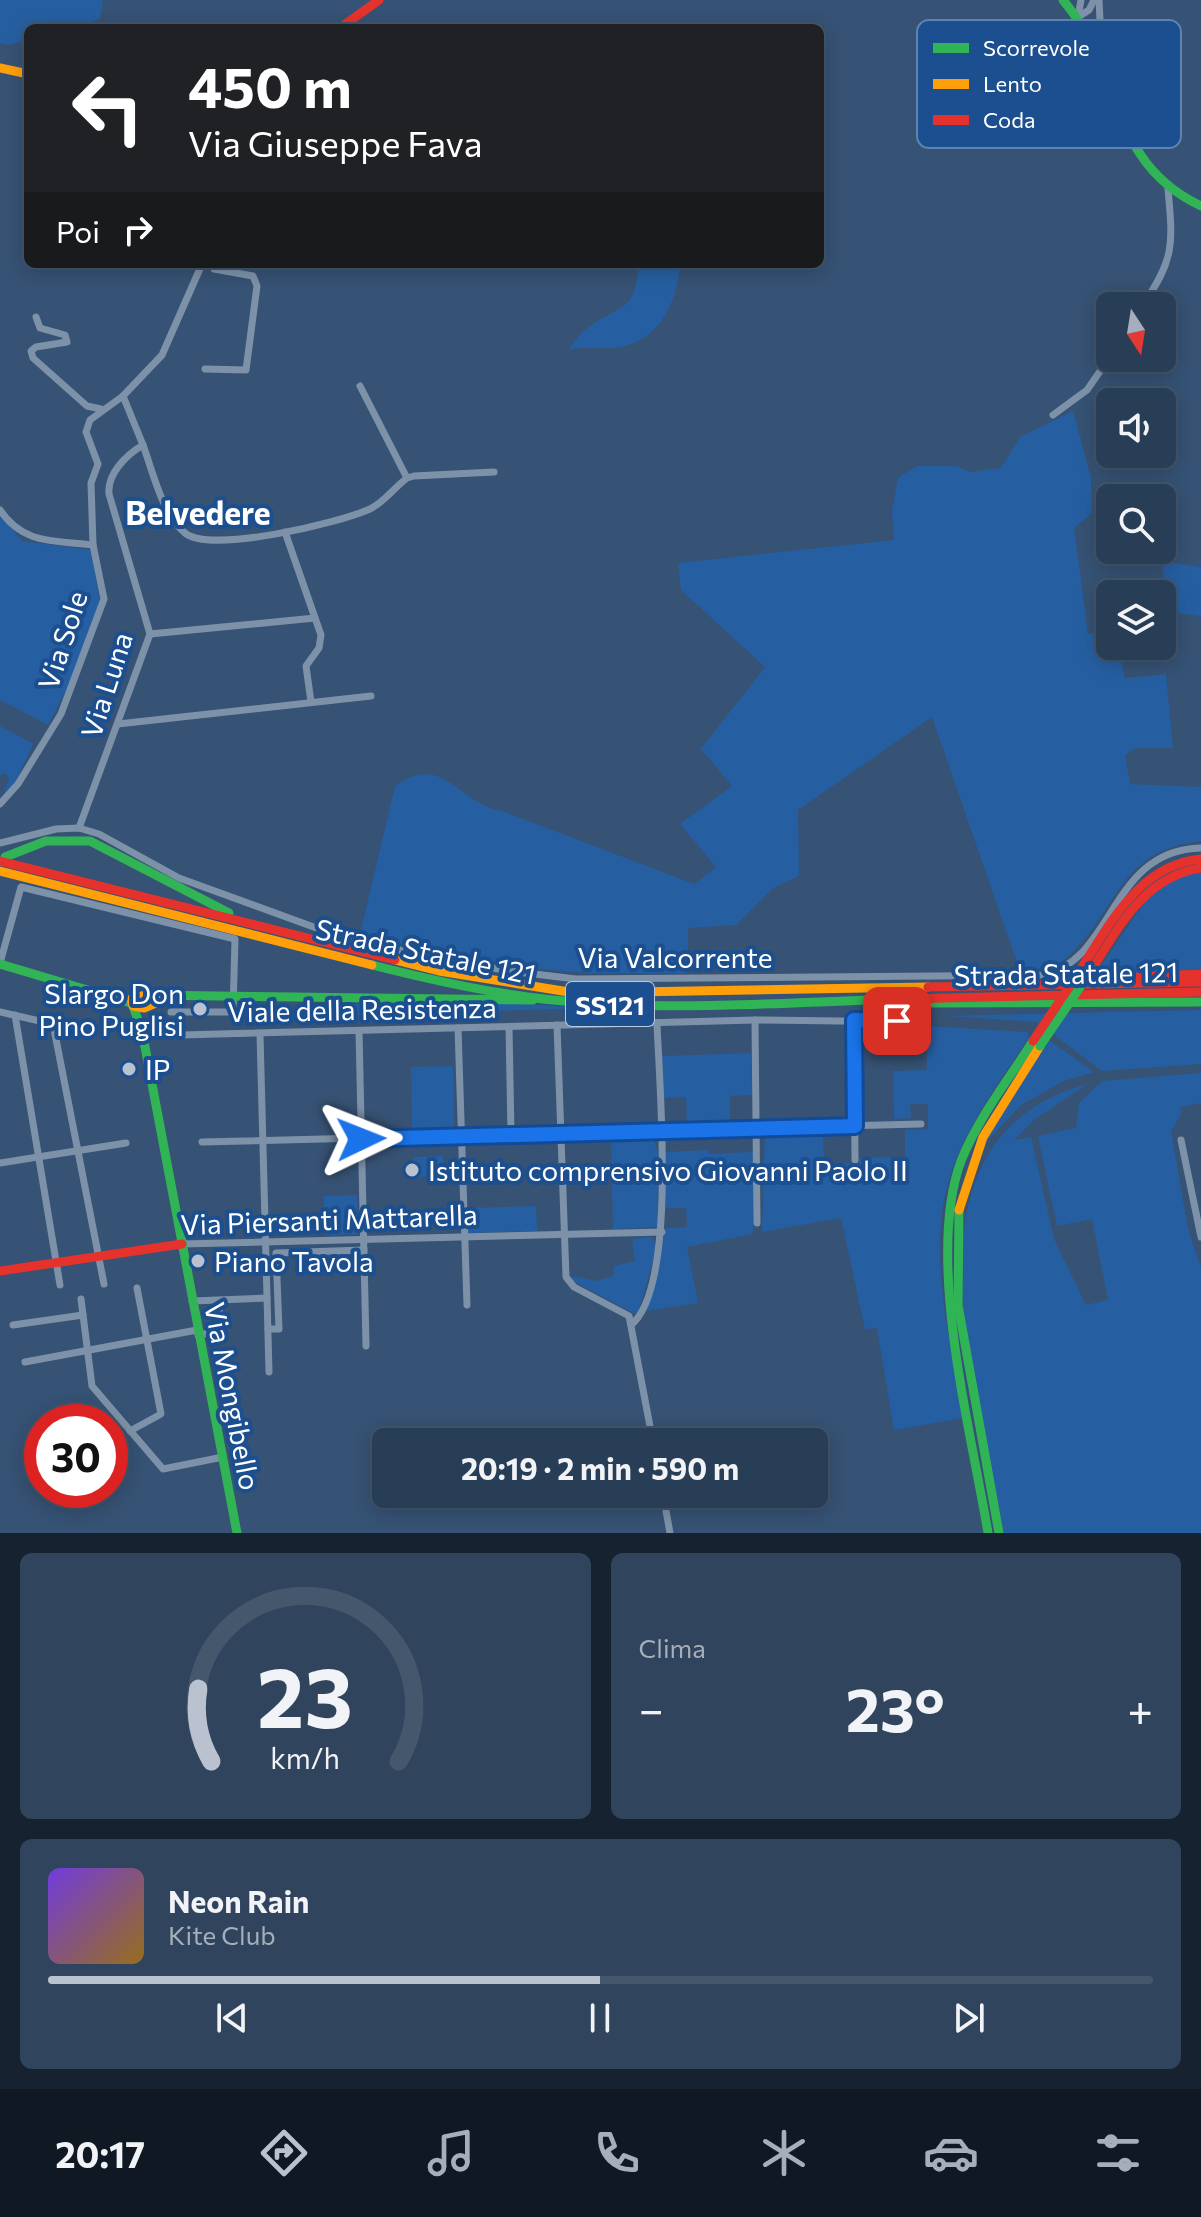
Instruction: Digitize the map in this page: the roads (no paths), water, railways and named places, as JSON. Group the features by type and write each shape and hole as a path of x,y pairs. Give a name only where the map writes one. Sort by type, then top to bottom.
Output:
{"main road":[{"path":"346,24 379,0"},
{"path":"1063,0 1080,20"},
{"path":"0,68 24,73"},
{"path":"1136,148 1168,189 1201,206"},
{"path":"3,859 57,837 82,839 218,910 277,925 294,936"},
{"name":"Strada Statale 121","path":"3,859 294,936 477,980 575,993 1201,982"},
{"path":"999,1533 958,1305 957,1218 962,1193 983,1137 1075,978 1143,883 1167,866 1185,859 1201,859"},
{"path":"986,1533 950,1306 947,1217 961,1162 974,1134 1037,1043 1159,879 1179,869 1201,868"},
{"name":"Strada Statale 121","path":"0,871 422,978 550,1000 605,1004 1201,992"},
{"path":"0,964 140,1002 167,998 550,1000"},
{"path":"1064,985 1094,979 1201,974"},
{"path":"849,1000 904,1004 1201,1002"},
{"path":"140,1002 142,1034"},
{"name":"Via Mongibello","path":"142,1034 237,1533"},
{"name":"Via Piersanti Mattarella","path":"0,1271 182,1244"}],"street":[{"path":"1078,17 1081,0"},
{"path":"1078,17 1089,10 1096,0"},
{"path":"1096,0 1098,20"},
{"path":"1152,292 1173,242 1168,189"},
{"path":"36,317 40,328 65,335 67,342 36,347 31,351 33,358 87,406 101,409 123,396 162,355 200,268"},
{"path":"205,369 246,370 257,286 253,276 214,268"},
{"path":"1053,415 1087,390 1100,372"},
{"path":"360,386 407,478"},
{"path":"123,396 173,519 191,538 211,541 285,532 371,509 407,478 494,472"},
{"name":"Via Sole","path":"0,804 18,784 74,687 104,599 93,545 91,483 98,464 86,432 90,420 101,409"},
{"name":"Via Luna","path":"79,828 150,634 108,486 116,470 143,445"},
{"path":"0,510 8,522 28,537 93,545"},
{"path":"285,532 321,642 306,666 311,702"},
{"path":"150,634 315,618"},
{"path":"118,724 371,696"},
{"path":"0,843 56,829 79,828"},
{"name":"Via Valcorrente","path":"79,828 117,844 179,878 352,941 576,979 821,980 1054,973 1082,952 1140,871 1161,856 1201,848"},
{"path":"0,964 21,887 235,939 235,1009 230,1012 171,1012"},
{"path":"0,1012 53,1024 104,1284"},
{"path":"15,1015 60,1285"},
{"path":"755,1020 757,1223"},
{"name":"Viale della Resistenza","path":"142,1034 260,1034 755,1020 919,1022"},
{"path":"854,1020 855,1160"},
{"path":"631,1325 642,1311 662,1232 657,1023"},
{"path":"557,1025 566,1277 569,1283 629,1316 650,1428"},
{"path":"509,1027 511,1134"},
{"path":"458,1028 467,1305"},
{"path":"359,1031 366,1346"},
{"path":"260,1034 269,1372"},
{"path":"202,1142 921,1124"},
{"path":"1181,1140 1201,1237"},
{"path":"0,1163 126,1143"},
{"name":"Via Piersanti Mattarella","path":"182,1244 662,1232"},
{"path":"268,1329 279,1329 276,1253 364,1250"},
{"path":"130,1431 161,1414 137,1288"},
{"path":"218,1303 267,1298"},
{"path":"81,1299 92,1386 163,1469 223,1457"},
{"path":"25,1362 147,1339 222,1331 218,1303 214,1299 192,1301"},
{"path":"13,1325 83,1315"},
{"path":"666,1508 670,1533"}],"place":[{"name":"Slargo Don Pino Puglisi","path":"200,1009"},
{"name":"IP","path":"129,1069"},
{"name":"Istituto comprensivo Giovanni Paolo II","path":"412,1170"},
{"name":"Piano Tavola","path":"198,1261"}],"district":[{"name":"Belvedere","path":"198,512"}]}
